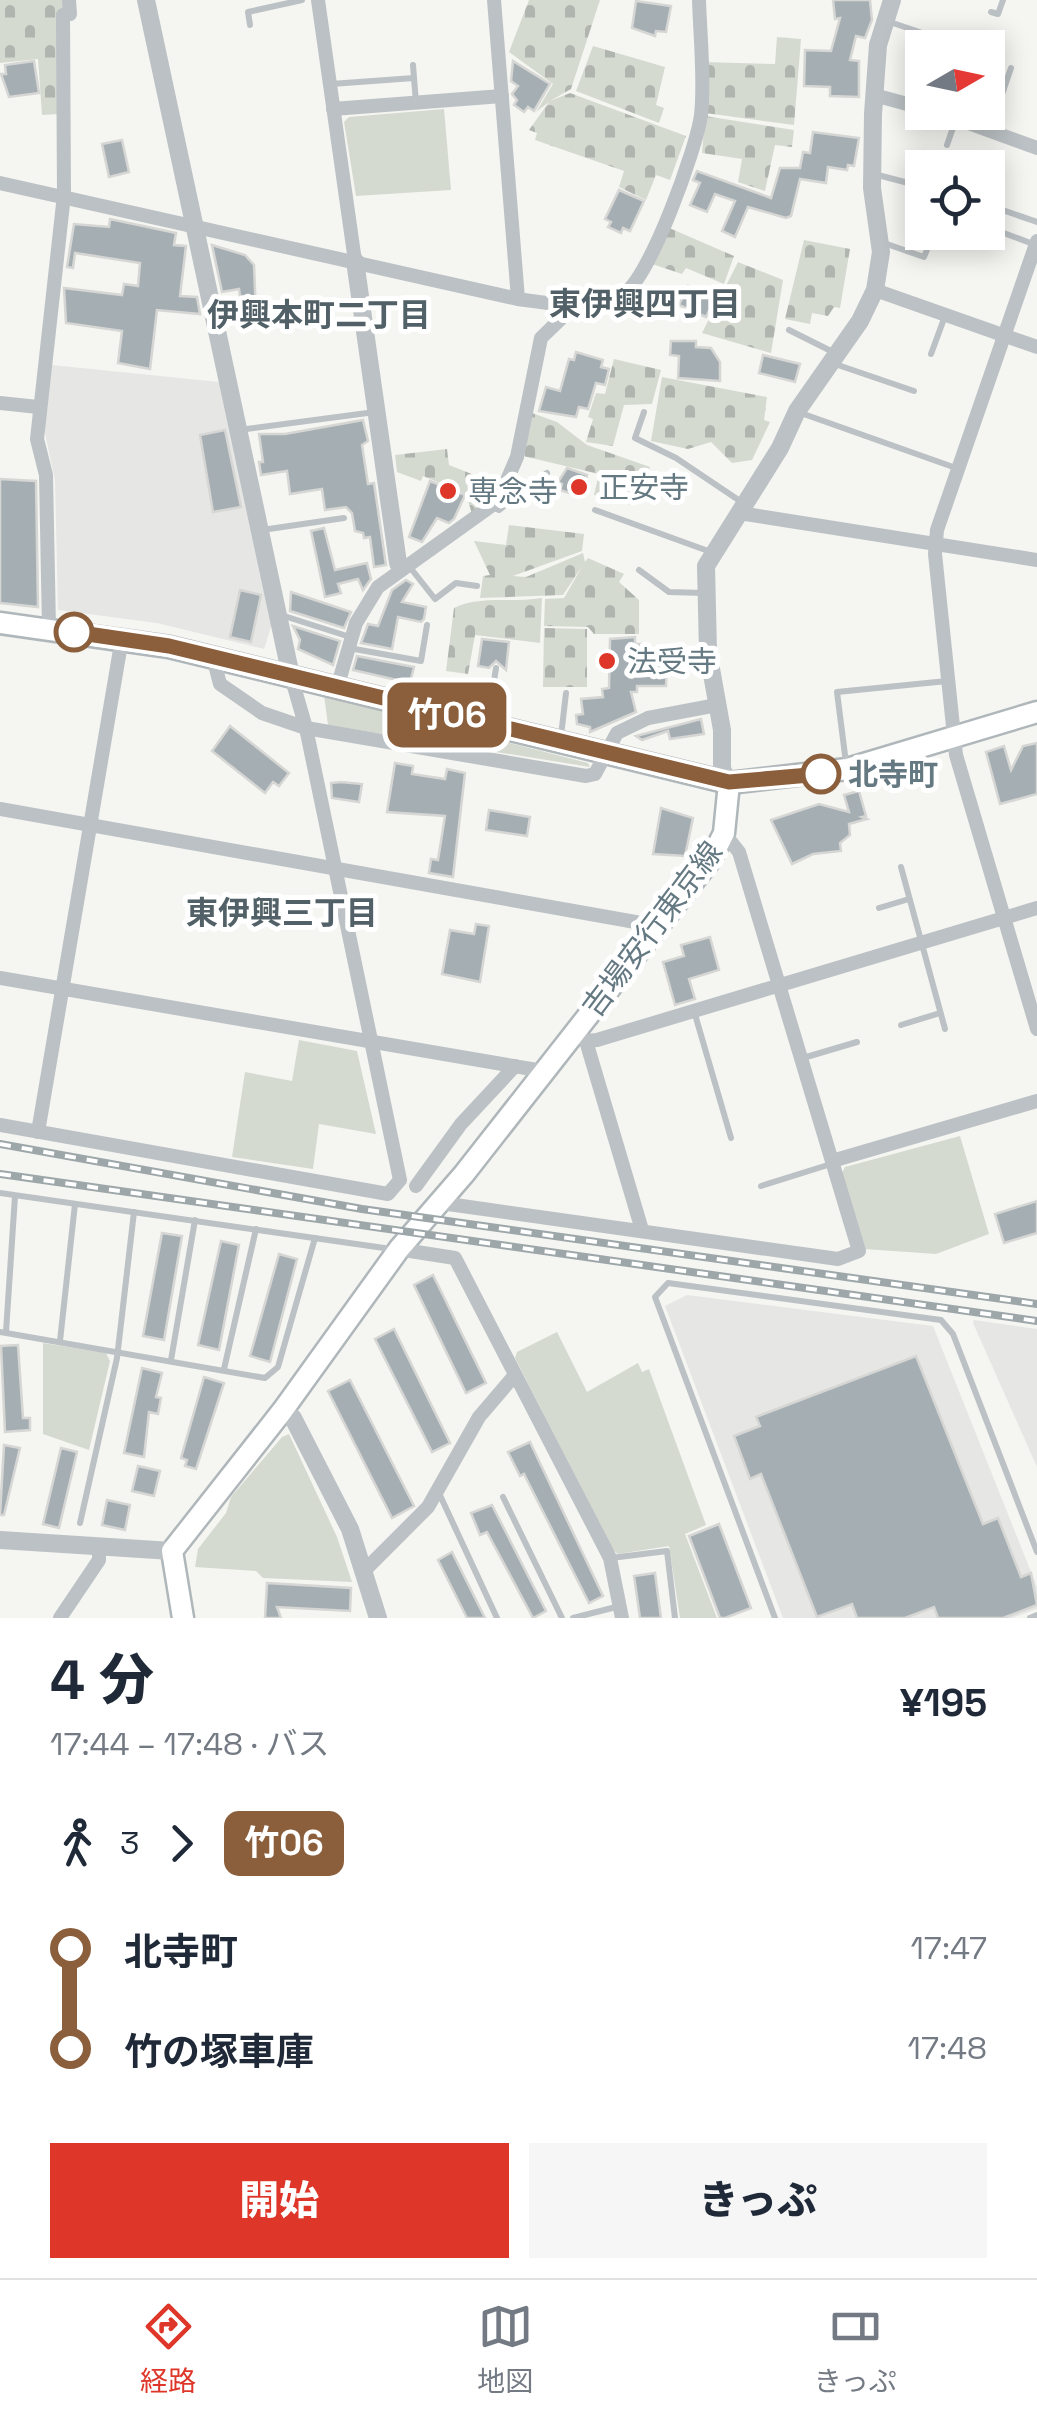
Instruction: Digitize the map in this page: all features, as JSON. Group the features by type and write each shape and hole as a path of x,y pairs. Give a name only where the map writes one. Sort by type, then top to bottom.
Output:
{"main road":[{"path":"0,624 122,638 214,657 729,782 846,769 1037,712"},
{"name":"吉場安行東京線","path":"172,1551 543,1071 580,1037 711,859 724,833 729,782"},
{"name":"吉場安行東京線","path":"383,1276 400,1250 443,1202"},
{"path":"172,1551 183,1618"}],"street":[{"path":"49,628 46,474 37,439 38,407 64,196 63,15 70,14 69,0"},
{"path":"146,0 306,728 400,1180"},
{"path":"318,0 402,566"},
{"path":"494,0 518,298"},
{"path":"0,183 573,307 622,294 646,269 688,162 701,114 699,0"},
{"path":"729,782 722,769 704,593 712,552 797,411 860,321 874,290 881,264 872,174 874,96 884,20 892,0"},
{"path":"334,109 502,96"},
{"path":"874,96 905,104"},
{"path":"990,130 1037,148"},
{"path":"1036,243 936,544 954,738 1037,1030"},
{"path":"874,290 1037,347"},
{"path":"337,688 360,612 378,587 402,566 492,507 515,464 541,338 573,307"},
{"path":"0,402 38,407"},
{"path":"742,508 1037,560"},
{"path":"38,1132 122,638"},
{"path":"214,657 220,684 262,713 306,728 586,776 594,774 618,733 648,718 716,705"},
{"path":"0,809 658,926"},
{"path":"400,1180 443,1202 838,1259 859,1251 739,852 724,833"},
{"path":"642,1230 580,1037 694,1010 1037,908"},
{"path":"0,978 543,1071"},
{"path":"416,1186 461,1124 514,1066"},
{"path":"832,1162 1037,1100"},
{"path":"0,1125 388,1194 400,1180"},
{"path":"400,1250 455,1258 610,1558 622,1612"},
{"path":"364,1570 428,1507 479,1417 514,1376"},
{"path":"283,1410 292,1418 334,1496 364,1570 378,1618"},
{"path":"0,1540 172,1551"},
{"path":"60,1618 99,1560 100,1546"}],"lane":[{"path":"250,25 248,12 302,0"},
{"path":"991,12 998,14 1003,0"},
{"path":"884,20 913,30"},
{"path":"414,66 416,102"},
{"path":"1005,86 1011,68"},
{"path":"330,84 414,78"},
{"path":"947,146 956,130"},
{"path":"872,174 905,182"},
{"path":"1005,211 1037,222"},
{"path":"1005,233 1036,243"},
{"path":"879,242 924,257 927,250"},
{"path":"932,354 946,315"},
{"path":"789,330 833,358 914,391"},
{"path":"239,430 376,411"},
{"path":"797,411 958,469"},
{"path":"644,412 635,438 676,458 742,508"},
{"path":"492,507 498,510 547,473"},
{"path":"596,510 712,552"},
{"path":"261,530 344,518"},
{"path":"402,566 434,599 456,583 477,586"},
{"path":"639,570 669,592 704,593"},
{"path":"280,614 349,643 421,661 427,625"},
{"path":"487,725 496,668"},
{"path":"846,769 837,692 947,681"},
{"path":"560,743 566,693"},
{"path":"902,868 944,1029"},
{"path":"879,908 909,899"},
{"path":"694,1010 731,1138"},
{"path":"902,1025 940,1013"},
{"path":"802,1058 857,1042"},
{"path":"761,1186 832,1162"},
{"path":"0,1194 400,1250"},
{"path":"16,1196 3,1332 265,1378 278,1367 315,1238"},
{"path":"60,1340 75,1204"},
{"path":"80,1523 116,1349 134,1212"},
{"path":"171,1360 195,1220"},
{"path":"224,1370 256,1229"},
{"path":"775,1618 656,1297 668,1283 942,1320 953,1334 1037,1552"},
{"path":"437,1490 497,1618"},
{"path":"503,1496 562,1618"},
{"path":"610,1558 667,1551 675,1618"},
{"path":"573,1618 622,1612"}],"shaded area":[{"path":"52,365 219,382 272,624 264,649 157,623 58,610 55,480 44,429"},
{"path":"687,1295 933,1326 1037,1587 1037,1609 1012,1618 783,1618 665,1306"},
{"path":"974,1320 1037,1329 1037,1467 973,1323"}],"green space":[{"path":"0,0 64,0 59,114 42,115 38,59 0,63"},
{"path":"529,0 600,0 571,89 550,101 570,93 686,136 670,180 656,175 646,200 619,187 624,171 535,140 537,133 529,130 549,102 536,112 553,84 509,52"},
{"path":"777,37 801,39 794,125 705,113 703,62 775,64"},
{"path":"593,46 665,67 656,105 664,108 659,123 576,91"},
{"path":"444,109 451,190 356,196 344,122 349,117"},
{"path":"705,116 794,130 792,147 775,145 765,191 738,182 742,159 702,153"},
{"path":"667,227 734,256 724,284 686,268 682,274 652,264"},
{"path":"804,240 850,249 840,308 834,307 828,316 812,313 810,324 785,319"},
{"path":"738,262 783,280 771,353 702,333"},
{"path":"614,359 661,370 652,404 624,405 613,446 586,442 593,419 588,417 596,393 605,394"},
{"path":"662,377 767,397 764,420 770,422 752,460 732,463 711,442 688,449 651,441"},
{"path":"532,413 557,422 587,445 650,467 631,505 594,495 599,474 523,456"},
{"path":"447,449 449,465 497,484 491,500 472,514 466,494 423,476 421,481 397,472 395,455"},
{"path":"509,525 584,534 582,551 513,576 526,577 583,553 585,562 588,558 624,574 619,582 639,600 639,634 594,634 588,627 544,626 545,599 564,598 583,565 563,595 480,598 483,576 490,575 474,541 506,545"},
{"path":"542,598 540,643 475,635 468,674 446,671 454,608 474,602"},
{"path":"544,628 587,629 587,687 543,687"},
{"path":"324,695 588,763 590,767 328,725"},
{"path":"299,1040 357,1051 376,1134 319,1124 313,1169 232,1157 245,1072 292,1081"},
{"path":"960,1136 989,1234 936,1254 864,1249 841,1175 845,1167"},
{"path":"557,1332 587,1392 638,1363 642,1372 649,1369 706,1525 685,1534 717,1618 680,1618 669,1546 618,1554 613,1550 515,1358 517,1352"},
{"path":"43,1343 106,1353 110,1361 89,1450 43,1434"},
{"path":"289,1434 337,1537 352,1582 263,1578 256,1571 195,1567 198,1549 226,1513 231,1497 282,1437"}],"building":[{"path":"833,0 870,0 872,20 865,38 856,36 850,60 859,61 859,97 830,96 830,87 804,86 805,50 831,51 840,18 835,19"},
{"path":"636,1 671,6 666,32 656,31 655,36 632,28"},
{"path":"34,61 39,93 9,97 1,74 6,74 5,65"},
{"path":"513,61 550,84 534,111 528,107 524,112 514,105 517,100 512,94 518,86 511,81"},
{"path":"813,132 859,138 854,166 848,165 847,170 828,167 826,183 800,179 791,216 748,207 735,237 722,231 735,201 715,194 707,212 690,205 700,183 693,180 697,171 771,198 780,168 800,168 803,152 810,153"},
{"path":"122,140 129,172 109,177 102,144"},
{"path":"619,190 644,201 630,231 623,228 621,233 608,227 611,222 605,219"},
{"path":"110,219 176,233 174,245 186,246 180,296 197,297 200,314 157,310 150,369 118,363 122,331 66,323 64,288 122,295 124,284 138,286 140,263 75,253 73,268 67,267 74,224 109,227"},
{"path":"212,245 245,255 254,265 256,315 243,317 239,289 222,292"},
{"path":"688,286 715,298 706,317 679,305"},
{"path":"671,341 696,341 696,347 711,348 720,362 720,381 678,378 679,356 670,355"},
{"path":"576,352 603,360 601,367 609,369 605,385 596,383 588,409 579,407 576,417 539,411 546,387 560,391 569,359 574,360"},
{"path":"763,355 800,364 795,382 759,373"},
{"path":"363,420 368,441 362,445 368,484 374,483 386,565 374,567 370,537 364,538 363,533 355,531 352,513 346,507 325,510 322,489 290,494 287,471 261,475 259,462 263,462 259,434 285,434"},
{"path":"225,430 241,507 213,512 200,435"},
{"path":"567,468 587,475 581,497 560,490 562,484 558,482"},
{"path":"0,479 36,481 38,607 0,603"},
{"path":"430,481 465,495 454,519 449,523 437,518 422,542 409,537"},
{"path":"324,528 335,570 367,563 371,579 363,590 358,579 338,584 341,593 325,597 311,531"},
{"path":"406,580 413,584 402,602 426,607 424,619 421,622 398,617 392,649 361,643 368,624 378,626 392,590"},
{"path":"240,590 261,595 251,642 230,637"},
{"path":"291,592 351,612 344,628 290,611"},
{"path":"293,626 340,641 333,665 298,649 300,640"},
{"path":"635,637 635,644 647,644 650,658 667,662 666,686 637,686 637,692 631,692 636,712 590,732 590,727 577,724 576,715 583,714 581,699 603,697 602,689 609,688 610,639"},
{"path":"482,639 509,642 506,670 496,661 489,668 478,666"},
{"path":"357,656 414,667 410,683 353,670"},
{"path":"701,719 704,734 670,739 668,731 642,740 636,736"},
{"path":"230,726 289,773 279,786 273,782 265,793 212,751"},
{"path":"1037,743 1037,794 1000,804 986,752 1004,746 1011,770 1023,746"},
{"path":"395,763 413,766 412,774 445,779 447,769 465,773 453,877 429,873 431,859 438,860 445,816 387,812"},
{"path":"331,783 362,784 359,802 332,798"},
{"path":"859,791 866,816 862,817 867,819 849,824 850,835 840,843 841,851 813,854 792,864 771,820 819,804 849,812 844,795"},
{"path":"661,808 693,818 685,856 653,854"},
{"path":"489,810 530,817 527,836 486,830"},
{"path":"476,924 489,926 480,982 442,974 450,930 474,934"},
{"path":"710,937 719,970 689,979 695,999 675,1005 663,962 684,956 681,945"},
{"path":"1037,1201 1037,1233 1004,1243 995,1214"},
{"path":"162,1233 182,1236 164,1340 143,1336"},
{"path":"221,1241 239,1245 219,1350 198,1345"},
{"path":"279,1254 297,1259 270,1362 250,1356"},
{"path":"433,1275 486,1383 466,1393 414,1285"},
{"path":"394,1329 450,1443 432,1452 375,1339"},
{"path":"18,1345 23,1418 30,1418 30,1430 5,1432 1,1346"},
{"path":"916,1356 983,1524 998,1518 1021,1577 1031,1573 1037,1605 1003,1618 938,1618 934,1607 905,1618 857,1618 852,1604 817,1617 761,1474 750,1479 734,1436 760,1426 756,1417"},
{"path":"142,1368 162,1373 156,1397 161,1398 158,1414 149,1412 144,1457 124,1453"},
{"path":"204,1377 224,1383 196,1469 185,1466 187,1460 181,1458"},
{"path":"350,1380 414,1506 392,1518 328,1391"},
{"path":"530,1442 603,1596 589,1603 524,1474 520,1476 508,1452"},
{"path":"4,1445 20,1448 4,1515 0,1515"},
{"path":"61,1448 77,1452 59,1528 43,1524"},
{"path":"138,1466 160,1471 154,1496 132,1491"},
{"path":"107,1500 130,1505 125,1530 102,1525"},
{"path":"492,1505 546,1611 533,1618 487,1532 480,1535 471,1513"},
{"path":"719,1524 751,1608 725,1618 720,1618 689,1536"},
{"path":"452,1552 485,1618 467,1618 438,1560"},
{"path":"655,1573 661,1618 640,1618 634,1576"},
{"path":"267,1583 351,1588 350,1611 277,1607 281,1618 265,1618"}],"railway":[{"path":"0,1144 362,1209 1037,1304"},
{"path":"0,1174 1037,1321"}],"bus line":[{"name":"竹06","path":"74,632 169,646 729,782 821,774"}],"place":[{"name":"正安寺","path":"579,487"},
{"name":"専念寺","path":"448,491"},
{"name":"法受寺","path":"607,661"},
{"name":"北寺町","path":"821,774"}],"district":[{"name":"東伊興四丁目","path":"645,304"},
{"name":"伊興本町二丁目","path":"319,315"},
{"name":"東伊興三丁目","path":"282,913"}]}
